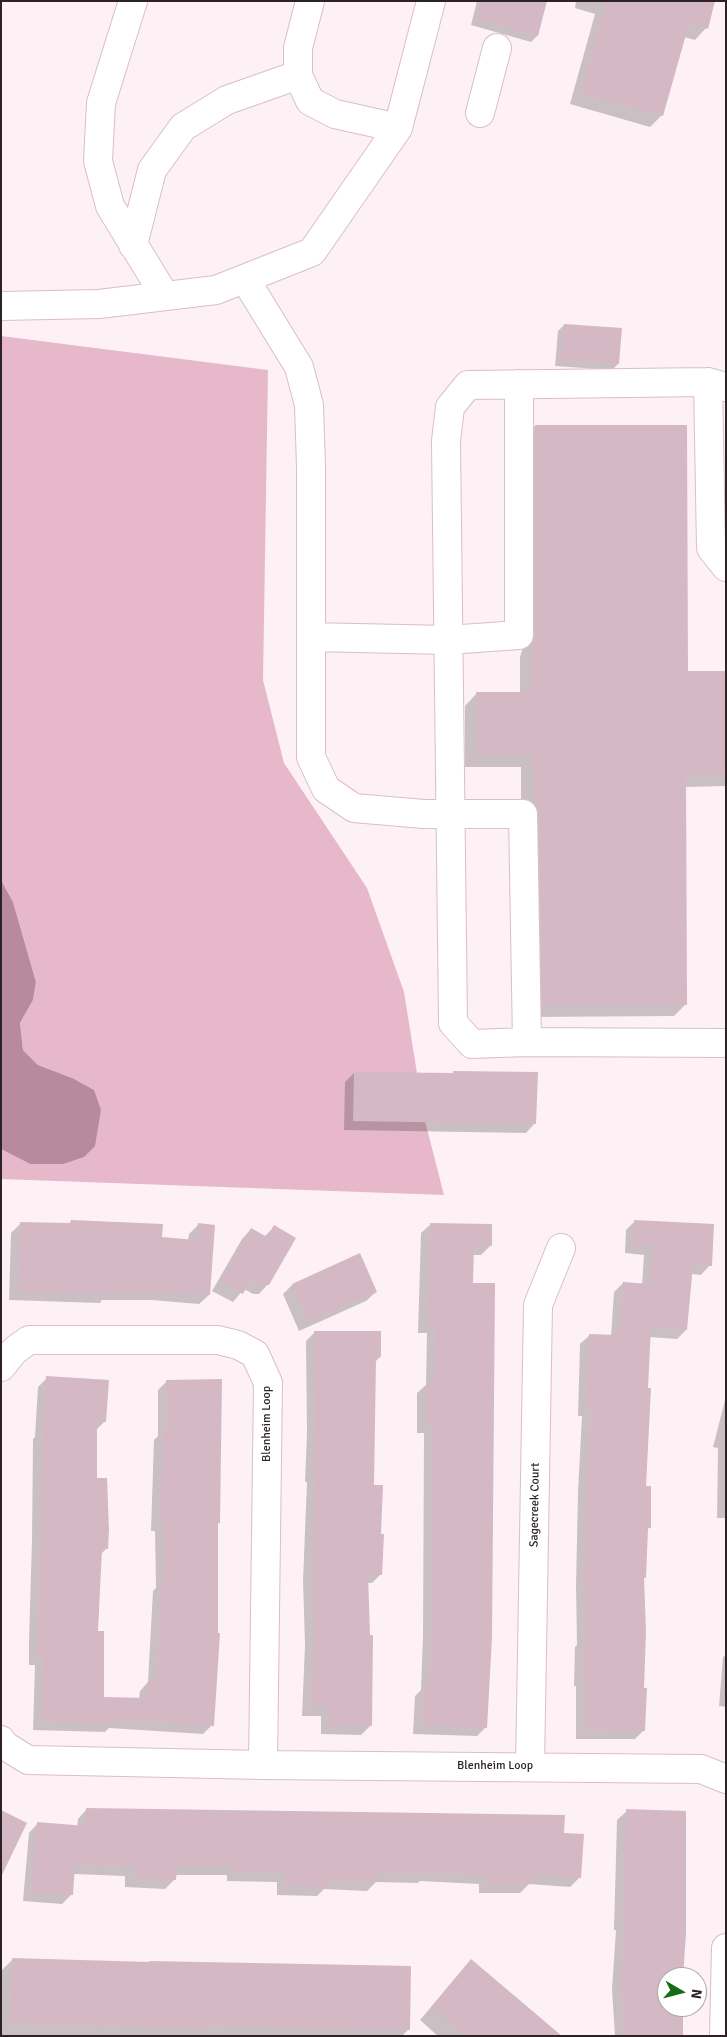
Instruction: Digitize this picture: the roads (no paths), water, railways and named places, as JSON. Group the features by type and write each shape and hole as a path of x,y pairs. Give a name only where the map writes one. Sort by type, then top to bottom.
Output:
{"street":[{"path":"133,1 101,103 98,160 110,206 165,296"},
{"path":"310,1 298,48 298,75 310,101 335,114 398,128"},
{"path":"1,306 99,304 216,290 312,252 398,128 431,1"},
{"path":"480,113 497,48"},
{"path":"133,246 152,170 183,128 227,100 298,75"},
{"path":"245,279 299,367 309,405 311,466 311,757 326,789 354,808 424,814 523,814 527,1042"},
{"path":"311,637 448,640 519,635 519,384"},
{"path":"726,567 711,548 717,384 468,385 450,407 446,441 453,1023 472,1044 527,1042 726,1043"},
{"name":"Sagecreek Court","path":"530,1767 538,1305 561,1248"},
{"name":"Blenheim Loop","path":"1,1367 15,1350 29,1340 218,1340 238,1345 255,1354 268,1383 263,1765"},
{"name":"Blenheim Loop","path":"1,1740 4,1745 28,1760 263,1765 701,1769 726,1779"},
{"path":"724,2036 726,1948"}]}
